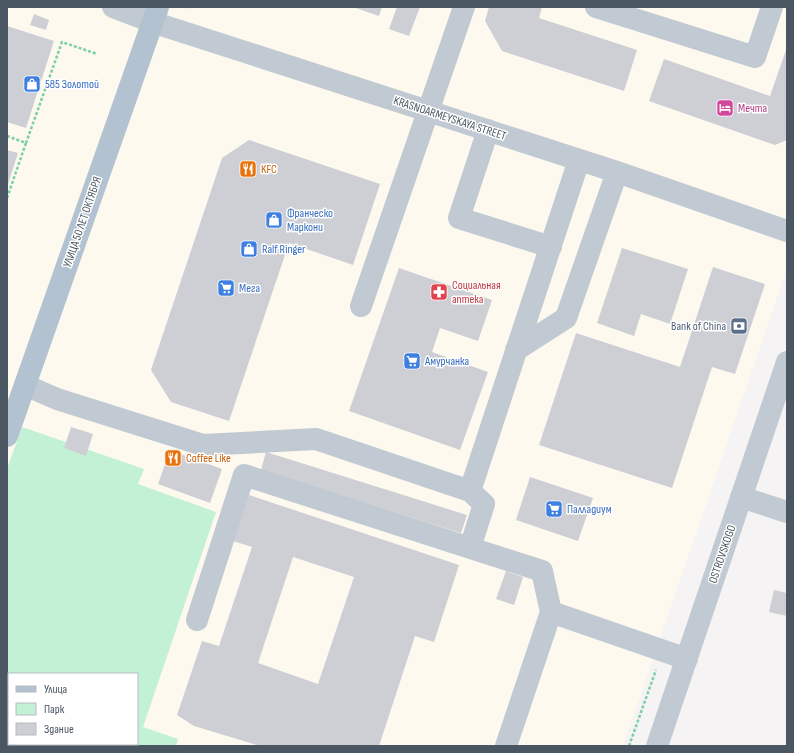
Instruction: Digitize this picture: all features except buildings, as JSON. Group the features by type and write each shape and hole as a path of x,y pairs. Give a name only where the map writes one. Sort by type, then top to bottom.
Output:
{"main road":[{"name":"УЛИЦА 50 ЛЕТ ОКТЯБРЯ","path":"9,424 25,385 155,14"}],"street":[{"name":"KRASNOARMEYSKAYA STREET","path":"113,7 155,14 428,111 617,172 787,230"},
{"path":"361,306 464,7"},
{"path":"596,7 755,57 772,7"},
{"path":"488,130 459,218 551,247"},
{"path":"470,491 580,160"},
{"path":"516,350 566,318 617,172"},
{"name":"OSTROVSKOGO","path":"657,746 787,362"},
{"path":"25,385 57,399 203,445 316,439 470,491 484,504 470,548"},
{"path":"197,620 244,474 542,571 551,612 506,746"},
{"path":"742,497 787,512"},
{"path":"551,612 687,659"}],"path":[{"path":"7,198 62,42 97,54"},
{"path":"7,136 26,143"},
{"path":"629,746 663,651"}],"shaded area":[{"path":"7,7 182,7 189,10 191,7 787,7 787,269 623,746 7,746"}],"green space":[{"path":"22,427 144,469 138,484 216,512 143,727 178,739 176,746 7,746 7,469"}],"place":[{"name":"585 Золотой","path":"32,84"},
{"name":"Мечта","path":"725,108"},
{"name":"KFC","path":"248,169"},
{"name":"Франческо Маркони","path":"274,220"},
{"name":"Ralf Ringer","path":"249,249"},
{"name":"Мега","path":"226,288"},
{"name":"Социальная аптека","path":"439,292"},
{"name":"Bank of China","path":"739,326"},
{"name":"Амурчанка","path":"412,361"},
{"name":"Coffee Like","path":"173,458"},
{"name":"Палладиум","path":"554,509"}]}
